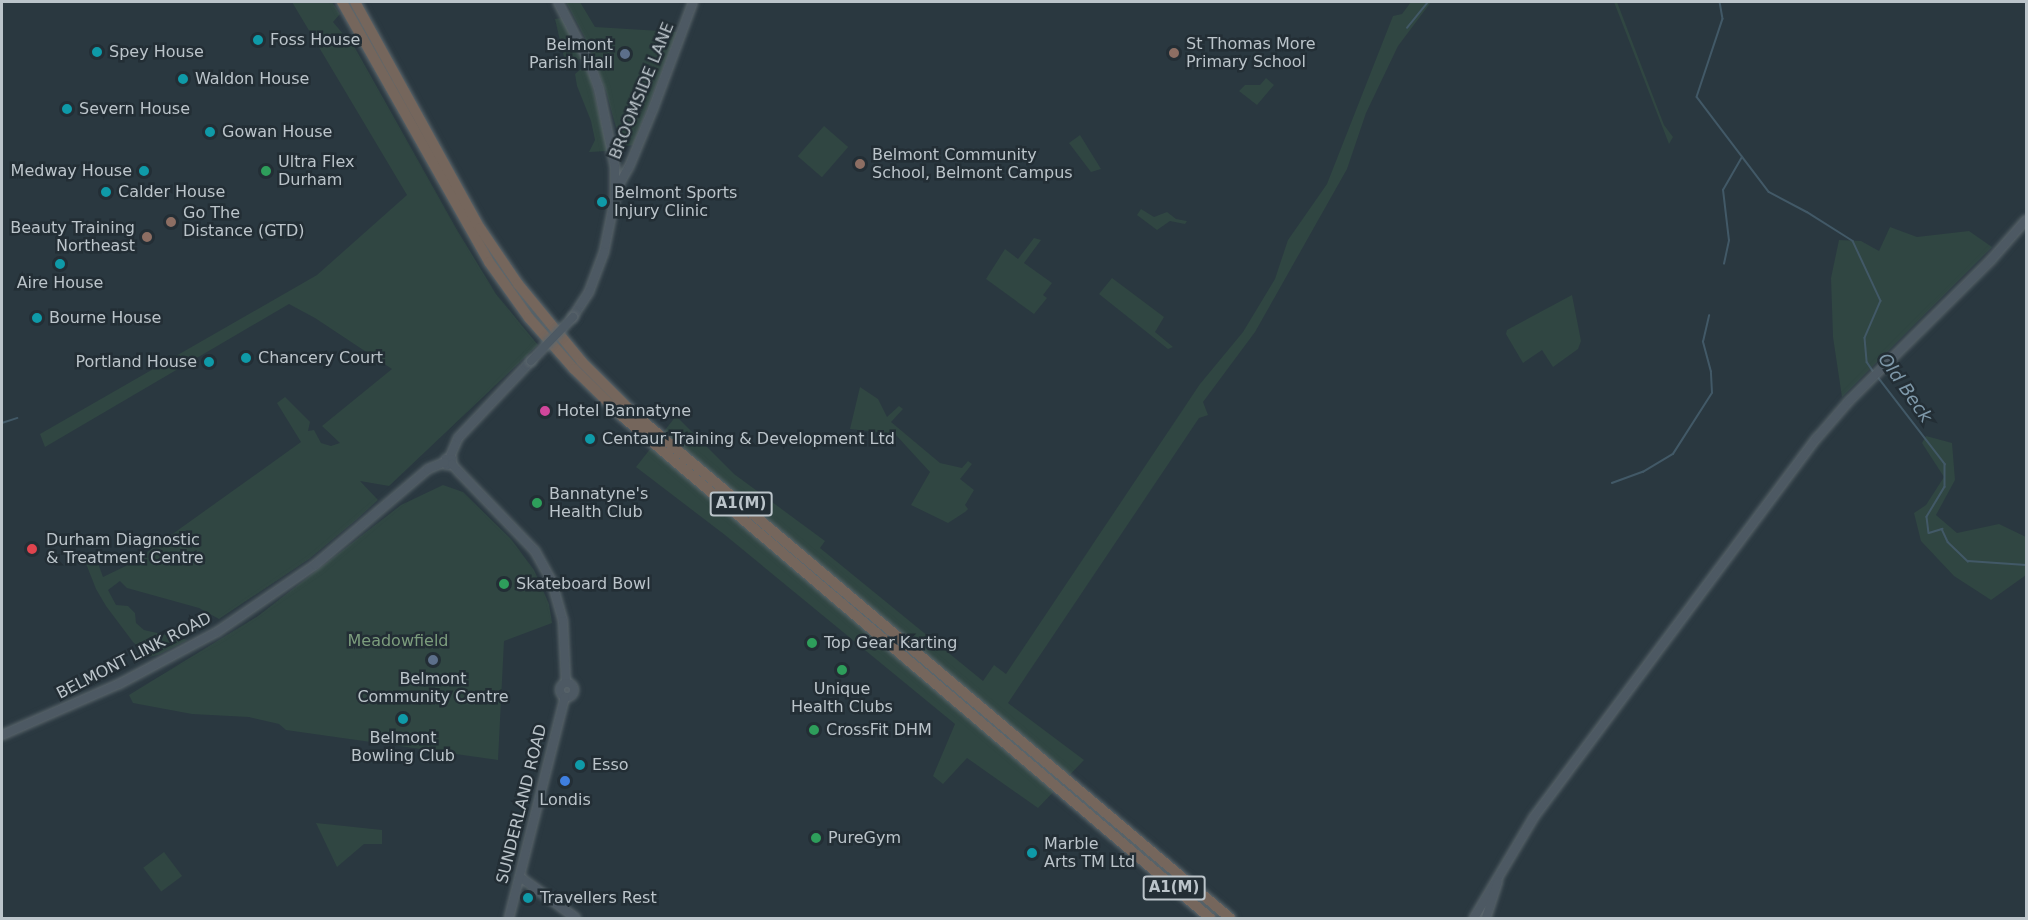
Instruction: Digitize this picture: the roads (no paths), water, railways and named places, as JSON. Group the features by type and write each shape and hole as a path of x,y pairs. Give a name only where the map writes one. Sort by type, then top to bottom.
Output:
{"highway":[{"name":"A1(M)","path":"342,2 489,262 529,318 574,369 632,425 1210,918"},
{"name":"A1(M)","path":"355,2 480,228 518,284 582,362 630,410 1230,918"}],"street":[{"path":"449,461 458,438 573,317 590,292 599,268 615,190 613,150 590,64 558,2"},
{"name":"BROOMSIDE LANE","path":"615,190 629,167 649,120 693,2"},
{"path":"1474,918 1534,817 1786,477 1849,401 1991,260 2026,220"},
{"name":"SUNDERLAND ROAD","path":"449,461 535,551 552,582 563,621 566,683 560,690 565,697 509,918"},
{"name":"BELMONT LINK ROAD","path":"2,735 119,684 216,632 315,565 428,469 449,461"},
{"path":"1486,918 1502,870"},
{"path":"520,877 576,918"}],"waterway":[{"path":"1407,28 1428,2"},
{"name":"Old Beck","path":"1720,2 1723,19 1697,97 1769,192 1807,212 1853,241 1881,301 1865,338 1867,362 1873,371"},
{"path":"1724,264 1729,241 1723,190 1742,157"},
{"path":"1612,483 1643,472 1673,454 1712,393 1711,372 1703,342 1709,316"},
{"name":"Old Beck","path":"1878,377 1945,464 1945,487 1927,517 1929,533 1942,529 1948,542 1968,561 2026,565"},
{"path":"2,423 17,418"}],"place":[{"name":"Foss House","path":"258,40"},
{"name":"Spey House","path":"97,52"},
{"name":"St Thomas More Primary School","path":"1174,53"},
{"name":"Belmont Parish Hall","path":"625,54"},
{"name":"Waldon House","path":"183,79"},
{"name":"Severn House","path":"67,109"},
{"name":"Gowan House","path":"210,132"},
{"name":"Belmont Community School, Belmont Campus","path":"860,164"},
{"name":"Medway House","path":"144,171"},
{"name":"Ultra Flex Durham","path":"266,171"},
{"name":"Calder House","path":"106,192"},
{"name":"Belmont Sports Injury Clinic","path":"602,202"},
{"name":"Go The Distance (GTD)","path":"171,222"},
{"name":"Beauty Training Northeast","path":"147,237"},
{"name":"Aire House","path":"60,264"},
{"name":"Bourne House","path":"37,318"},
{"name":"Chancery Court","path":"246,358"},
{"name":"Portland House","path":"209,362"},
{"name":"Hotel Bannatyne","path":"545,411"},
{"name":"Centaur Training & Development Ltd","path":"590,439"},
{"name":"Bannatyne's Health Club","path":"537,503"},
{"name":"Durham Diagnostic & Treatment Centre","path":"32,549"},
{"name":"Skateboard Bowl","path":"504,584"},
{"name":"Top Gear Karting","path":"812,643"},
{"name":"Belmont Community Centre","path":"433,660"},
{"name":"Unique Health Clubs","path":"842,670"},
{"name":"Belmont Bowling Club","path":"403,719"},
{"name":"CrossFit DHM","path":"814,730"},
{"name":"Esso","path":"580,765"},
{"name":"Londis","path":"565,781"},
{"name":"PureGym","path":"816,838"},
{"name":"Marble Arts TM Ltd","path":"1032,853"},
{"name":"Travellers Rest","path":"528,898"}],"park label":[{"name":"Meadowfield","path":"398,641"}]}
